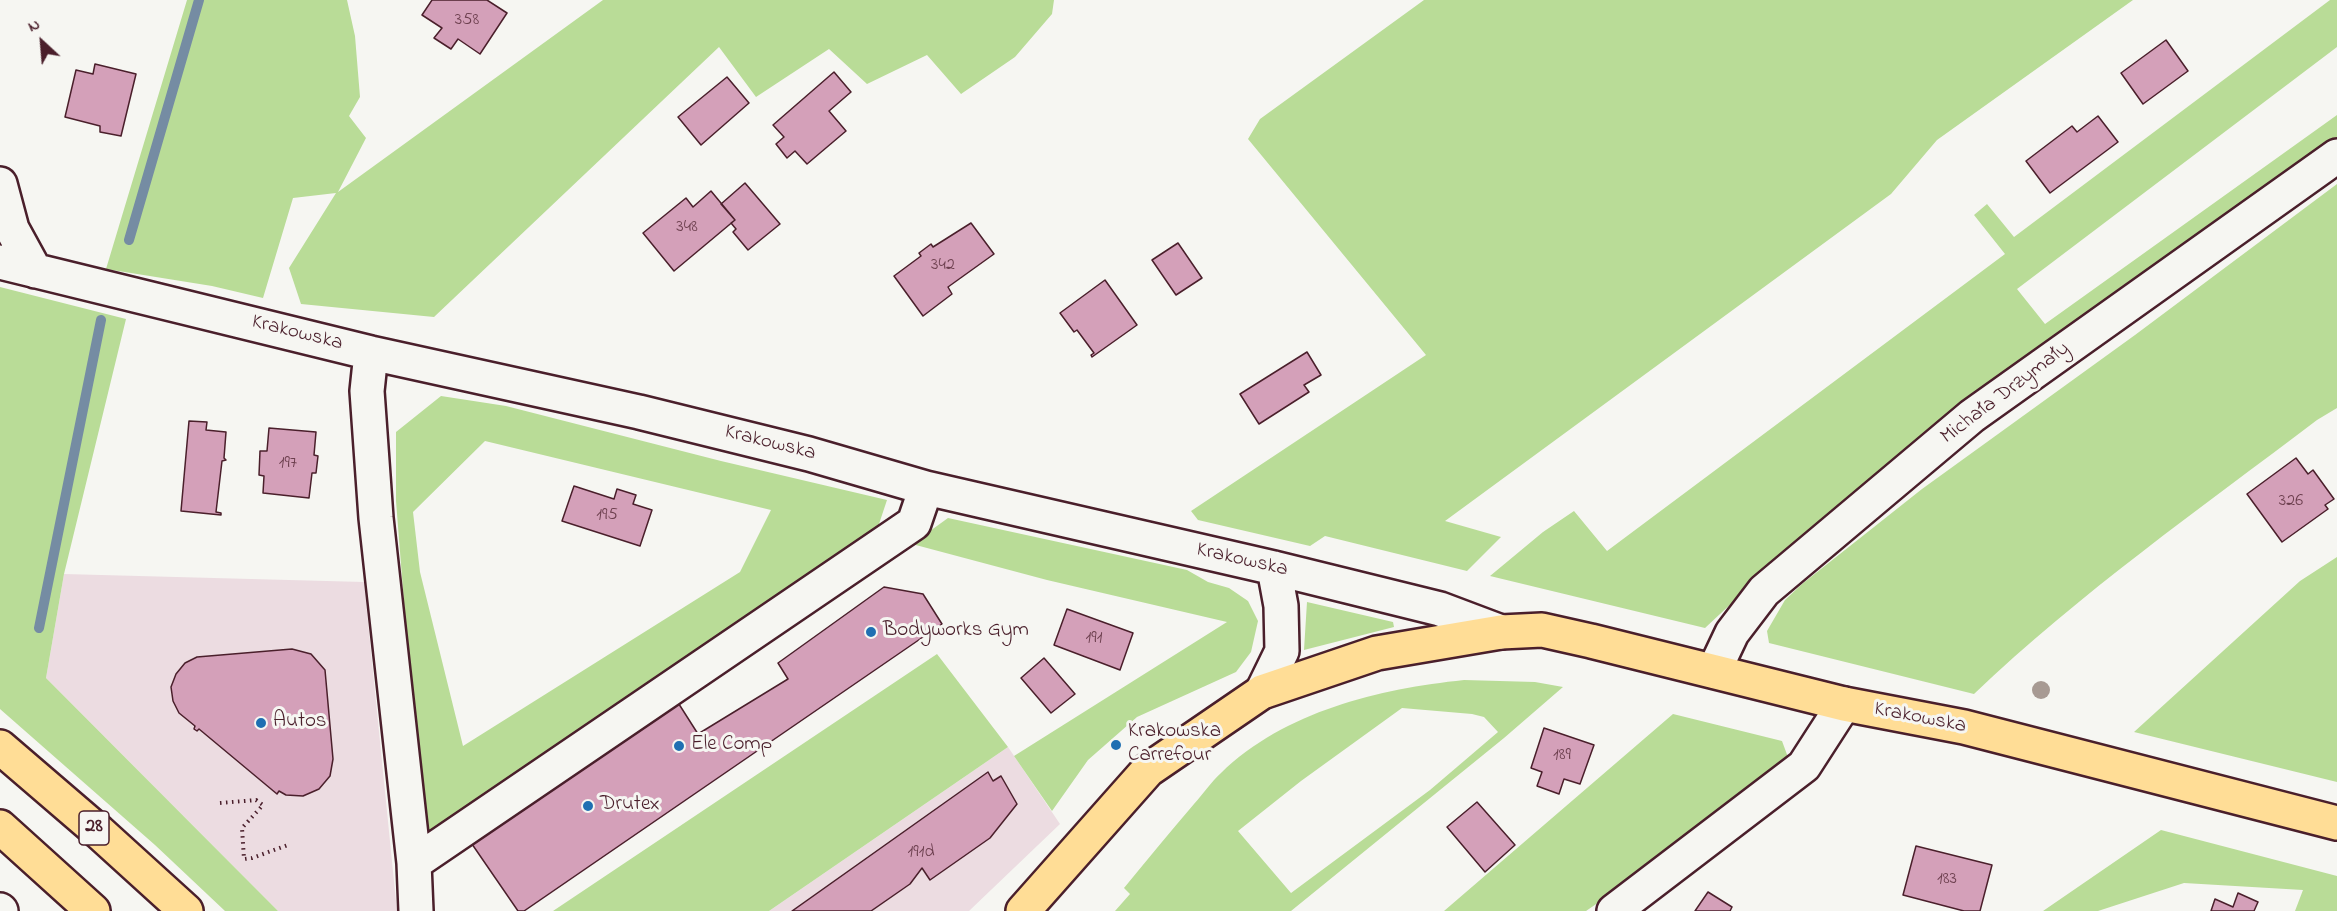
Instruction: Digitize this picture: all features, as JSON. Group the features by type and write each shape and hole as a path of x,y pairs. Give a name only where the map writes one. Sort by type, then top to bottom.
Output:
{"main road":[{"name":"Krakowska","path":"1023,911 1148,770 1262,692 1377,653 1501,632 1542,630 1844,704 1964,728 2337,823"},
{"name":"28","path":"0,747 186,911"},
{"path":"0,827 93,911"}],"street":[{"name":"Michała Drzymały","path":"1714,671 1732,633 1764,591 1972,416 2337,156"},
{"path":"0,184 12,229 35,271"},
{"name":"Krakowska","path":"0,262 371,352 651,415 809,454 926,488 1274,568 1440,609 1501,632"},
{"path":"371,352 367,390 376,518 414,863 416,911"},
{"path":"414,863 914,523 926,488"},
{"path":"1262,692 1282,651 1281,606 1274,568"},
{"path":"1614,911 1804,766 1844,704"}],"path":[{"path":"220,803 256,800 263,805 242,828 244,859 288,845"}],"shaded area":[{"path":"64,574 364,582 397,911 278,911 46,678"},
{"path":"1008,747 1060,824 969,911 769,911"}],"green space":[{"path":"187,0 347,0 355,36 360,97 349,116 366,138 338,192 603,0 1054,0 1052,14 1015,57 961,94 927,55 867,84 829,49 756,97 719,47 434,317 301,304 289,268 336,193 293,198 263,298 212,286 106,269"},
{"path":"1424,0 2133,0 1937,140 1891,194 1445,521 1501,537 1467,571 1325,536 1310,546 1198,520 1191,511 1426,355 1248,139 1260,119"},
{"path":"2330,0 2337,0 2337,47 2017,289 2045,324 2337,115 2337,148 1750,586 1705,628 1490,576 1543,532 1574,511 1607,551 2005,254 1974,215 1987,204 2014,237"},
{"path":"2337,184 2337,408 2317,420 2099,586 2014,657 1974,694 1769,643 1767,631 1785,600 1802,584 1922,489 2135,335"},
{"path":"0,287 126,319 64,574 46,678 278,911 225,911 155,845 0,709"},
{"path":"441,396 506,406 721,461 887,500 875,536 449,829 422,831 396,501 396,432","holes":["485,441 771,510 740,572 463,746 420,572 413,512"]},
{"path":"948,518 1187,570 1208,582 1229,588 1248,601 1258,621 1251,652 1236,672 1137,717 1088,760 1052,811 1014,756 1227,622 1047,580 912,544"},
{"path":"2337,557 2337,782 2134,732 2300,581"},
{"path":"1307,602 1393,622 1394,627 1304,650"},
{"path":"937,654 1008,747 769,911 553,911"},
{"path":"1464,680 1535,682 1563,687 1504,738 1291,911 1115,911 1130,894 1124,888 1141,867 1214,780 1246,752 1274,734 1335,707 1367,697","holes":["1402,708 1484,717 1498,732 1430,790 1291,893 1238,831 1301,781"]},
{"path":"1673,714 1782,741 1789,760 1672,852 1586,911 1444,911"},
{"path":"2161,830 2337,876 2337,911 2295,911 2303,890 2184,883 2098,911 2043,911"}],"building":[{"path":"432,0 487,0 507,13 480,54 458,39 451,49 434,38 442,28 422,15"},
{"path":"2166,40 2188,71 2143,104 2121,73"},
{"path":"95,64 136,74 121,136 100,132 100,126 65,117 76,70 93,74"},
{"path":"834,72 851,92 829,111 846,131 807,164 795,151 787,158 776,144 784,137 773,125"},
{"path":"727,77 749,103 701,145 678,117"},
{"path":"2098,116 2118,142 2050,193 2026,161 2072,126 2077,132"},
{"path":"745,183 780,224 748,250 733,232 736,229 731,223 735,220 721,204"},
{"path":"711,191 735,220 674,271 643,233 686,198 693,207"},
{"path":"971,223 994,254 948,287 952,294 923,316 894,276 921,256 919,253 931,244 933,247"},
{"path":"1178,243 1202,278 1176,295 1152,260"},
{"path":"1105,280 1137,325 1092,357 1094,353 1077,330 1074,332 1060,313"},
{"path":"1307,352 1321,375 1304,385 1309,392 1259,424 1240,394"},
{"path":"189,421 207,422 206,430 226,432 224,458 226,460 222,461 216,512 221,515 181,511"},
{"path":"269,428 316,432 314,455 318,456 316,473 312,473 309,498 263,493 264,476 259,475 260,451 267,451"},
{"path":"2296,458 2308,474 2313,470 2334,499 2325,505 2328,509 2282,542 2247,494"},
{"path":"574,486 614,499 617,489 636,495 633,504 652,510 640,546 562,521"},
{"path":"884,587 923,594 942,624 524,911 518,911 463,831 677,701 698,734 788,679 778,663"},
{"path":"1067,609 1133,633 1120,670 1054,645"},
{"name":"Autos","path":"292,649 311,654 325,670 333,759 330,776 319,789 303,796 286,795 279,791 277,794 199,729 197,731 194,729 195,726 179,713 173,701 171,687 176,674 185,663 197,657"},
{"path":"1044,658 1075,694 1051,713 1021,678"},
{"path":"1544,728 1594,745 1580,784 1564,779 1559,794 1537,786 1542,772 1531,768"},
{"path":"988,772 993,781 1001,776 1017,804 990,838 930,880 922,868 910,884 871,911 792,911"},
{"path":"1477,802 1515,845 1485,872 1447,827"},
{"path":"1916,846 1992,865 1980,911 1964,911 1903,895"},
{"path":"1708,892 1732,907 1730,911 1695,911"},
{"path":"2238,893 2258,902 2254,911 2211,911 2215,899 2233,907"}],"waterway":[{"path":"129,240 199,0"},
{"path":"39,628 101,320"}],"place":[{"name":"Bodyworks Gym","path":"871,632"},
{"name":"Autos","path":"261,723"},
{"name":"Krakowska Carrefour","path":"1116,745"},
{"name":"Ele Comp","path":"679,746"},
{"name":"Drutex","path":"588,806"}]}
